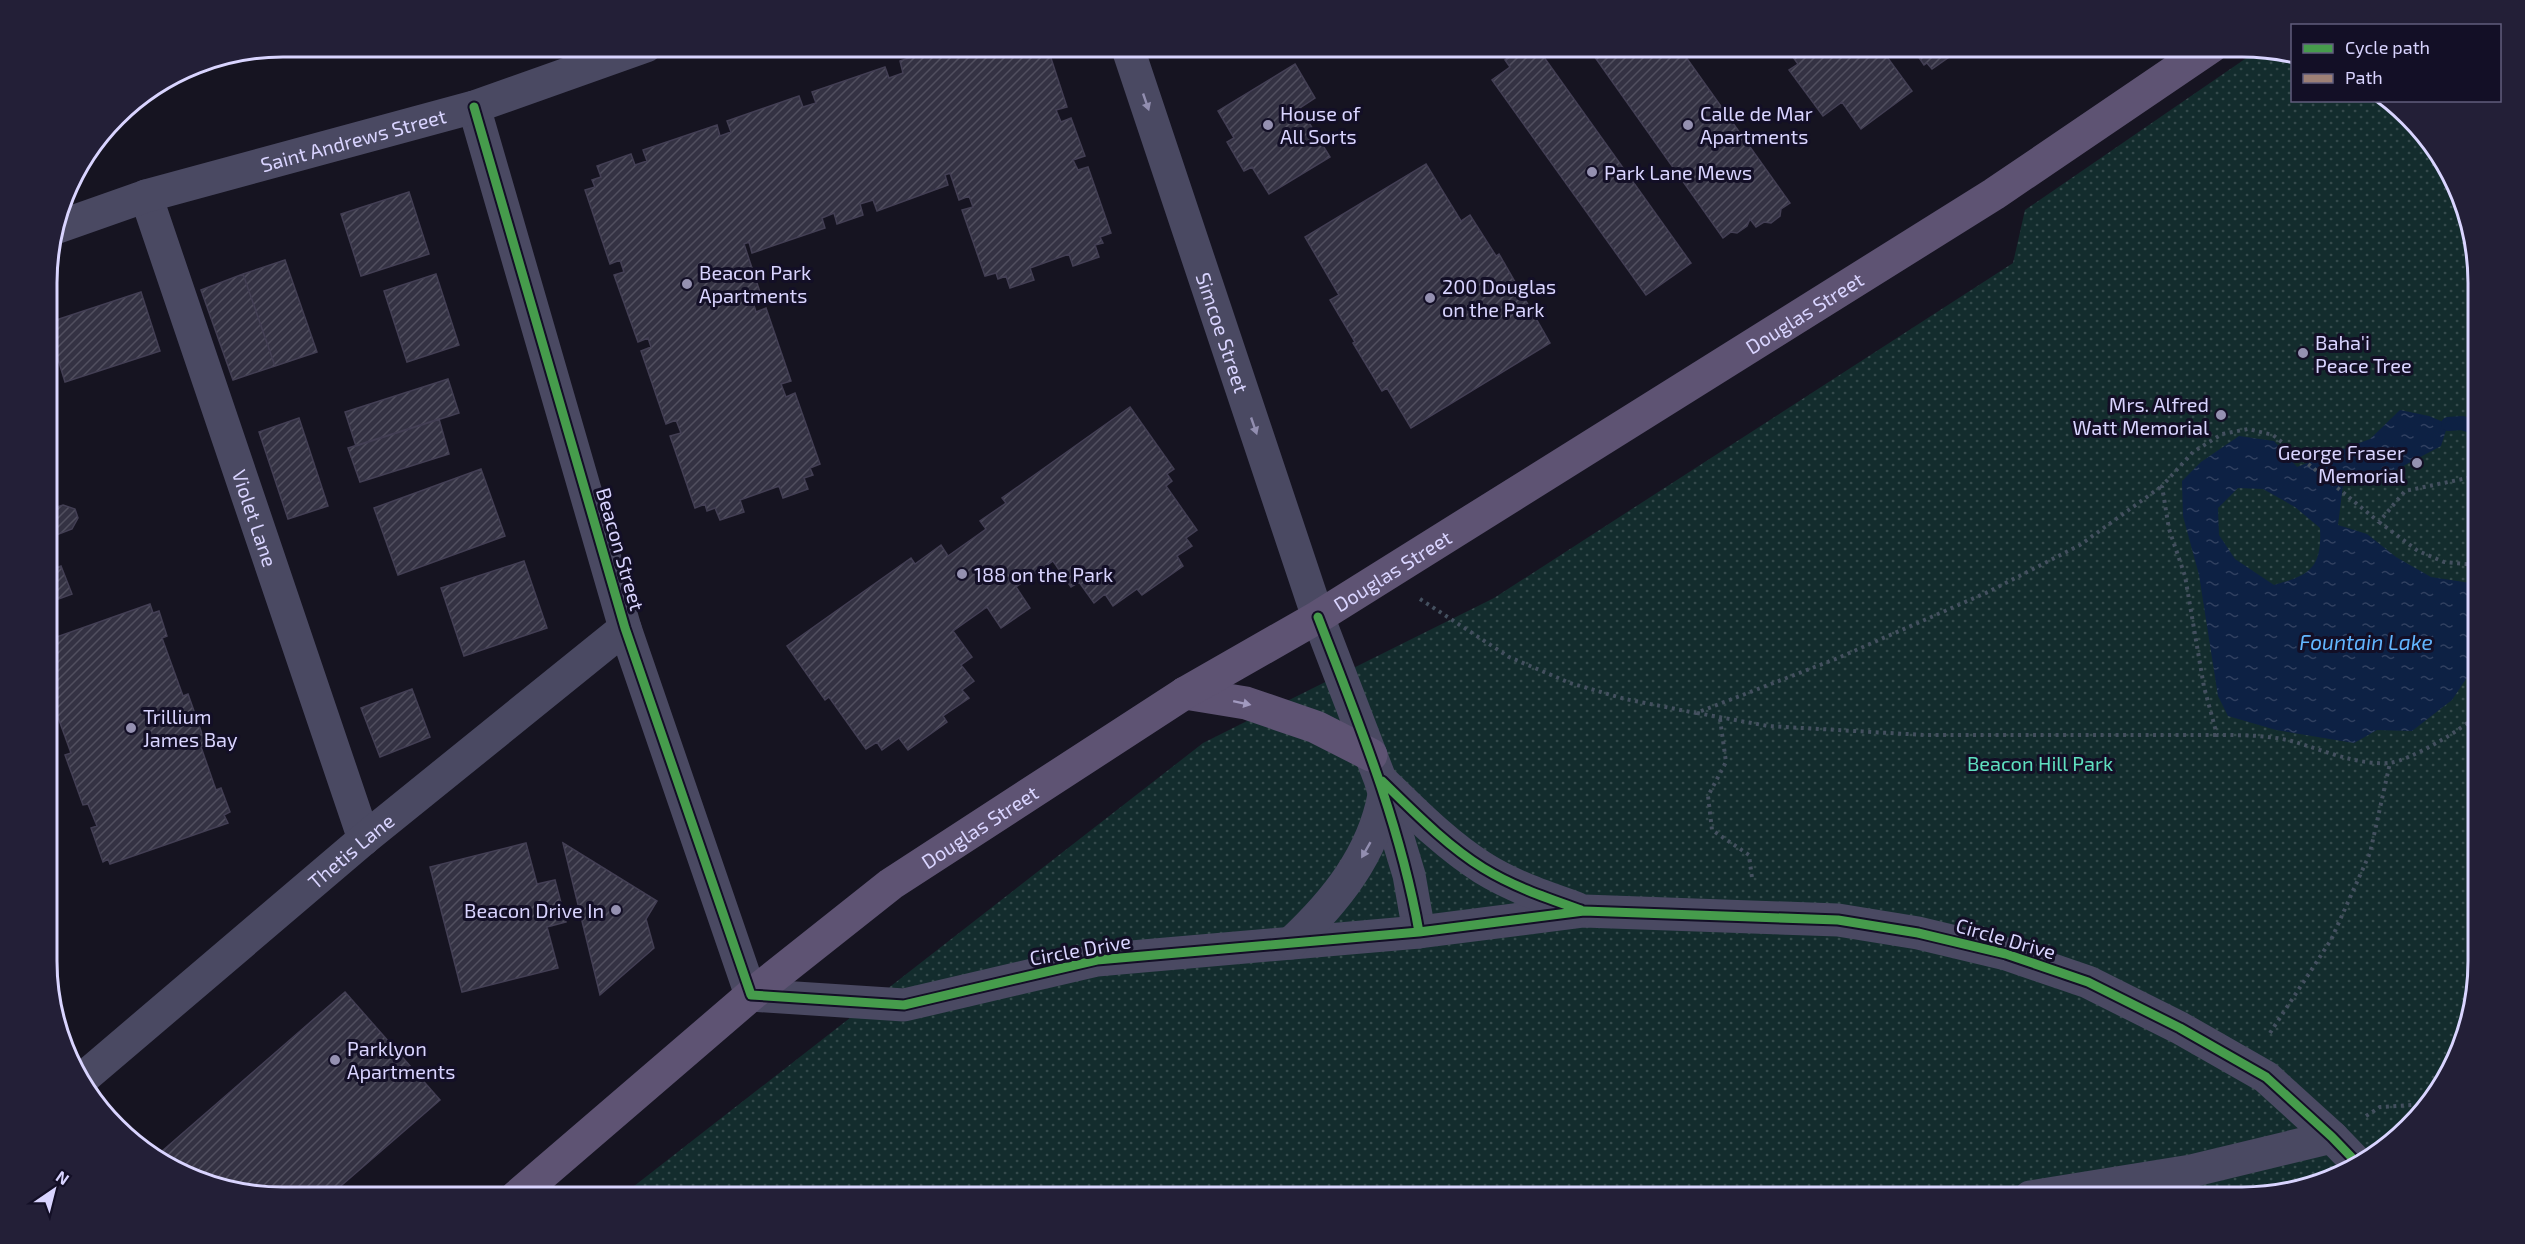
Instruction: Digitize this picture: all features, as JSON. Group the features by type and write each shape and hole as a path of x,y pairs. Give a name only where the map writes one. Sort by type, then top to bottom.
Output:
{"main road":[{"name":"Douglas Street","path":"528,1187 751,995 891,884 1185,693 1318,618 1994,194 2196,57"},
{"path":"1185,693 1246,703 1316,727 1378,776"}],"street":[{"name":"Saint Andrews Street","path":"65,224 147,196 474,107 615,57"},
{"name":"Simcoe Street","path":"1131,57 1318,618"},
{"name":"Beacon Street","path":"474,107 625,628 751,995"},
{"name":"Violet Lane","path":"147,196 364,839"},
{"name":"Circle Drive","path":"1318,618 1378,776 1409,875 1419,932"},
{"name":"Thetis Lane","path":"87,1075 364,839 625,628"},
{"name":"Circle Drive","path":"1378,776 1428,825 1482,867 1531,893 1584,911"},
{"path":"1291,943 1322,914 1369,845 1380,819 1378,776"},
{"name":"Circle Drive","path":"751,995 904,1005 1097,960 1419,932 1584,911 1838,920 1918,933 2006,954 2088,982 2180,1028 2266,1077 2353,1158"},
{"path":"2092,1187 2191,1171 2332,1137"}],"path":[{"path":"1696,713 1838,658 1988,592 2080,545 2162,486 2193,452 2222,434 2248,429 2273,435 2300,454 2379,522 2427,555 2444,562 2468,564"},
{"path":"2379,522 2405,491 2468,478"},
{"path":"2162,486 2169,529 2185,576 2198,638 2204,687 2217,735"},
{"path":"1415,594 1509,657 1570,683 1625,699 1768,726 1924,735 2262,736 2293,742 2337,756 2390,763 2468,724"},
{"path":"1720,718 1726,762 1708,796 1712,830 1749,855 1758,918"},
{"path":"2248,1067 2331,940 2370,853 2390,763"},
{"path":"2332,1137 2380,1107 2416,1105"}],"green space":[{"name":"Beacon Hill Park","path":"2248,57 2257,57 2291,62 2291,102 2377,102 2380,104 2402,123 2430,157 2445,183 2456,210 2464,239 2468,268 2468,976 2464,1005 2456,1034 2438,1074 2402,1121 2368,1149 2342,1164 2315,1175 2286,1183 2257,1187 633,1187 1203,743 1494,598 2013,263 2025,210"}],"water":[{"name":"Fountain Lake","path":"2400,410 2429,416 2448,424 2441,446 2392,472 2353,473 2343,485 2338,525 2367,534 2396,557 2431,577 2468,583 2468,676 2452,700 2412,731 2377,730 2354,743 2276,730 2228,716 2218,696 2199,575 2183,516 2182,481 2201,462 2239,436 2274,441 2297,467 2370,439","holes":["2238,488 2263,489 2295,507 2320,528 2319,552 2316,561 2311,568 2297,578 2274,585 2235,559 2219,535 2218,508"]}],"building":[{"name":"Beacon Park Apartments","path":"912,57 1051,57 1067,107 1056,110 1061,122 1071,118 1085,156 1073,160 1078,170 1088,167 1111,233 1100,237 1103,243 1095,245 1099,257 1073,266 1069,254 1030,268 1034,280 1010,288 1006,276 998,279 996,273 985,276 962,210 973,207 969,196 959,200 950,173 945,175 948,185 877,211 873,200 860,204 863,215 837,224 834,213 822,218 825,228 752,253 749,242 744,244 762,298 753,302 756,312 766,308 791,381 781,384 786,397 795,393 820,464 810,468 813,475 804,478 808,489 783,498 779,486 740,500 744,512 720,520 715,508 707,511 705,504 695,508 670,436 681,433 676,420 666,424 641,351 651,347 648,338 638,342 614,275 624,272 620,260 610,264 585,190 595,187 592,180 601,177 597,166 631,154 635,165 647,161 643,150 717,125 720,136 731,132 727,121 799,96 803,107 816,103 812,92 885,67 889,78 903,73 900,61"},
{"name":"Park Lane Mews","path":"1509,57 1544,57 1691,263 1646,295 1492,80 1510,67 1505,60"},
{"name":"Calle de Mar Apartments","path":"1595,57 1686,57 1790,203 1781,209 1780,216 1771,223 1764,222 1756,227 1750,219 1747,226 1723,238"},
{"path":"1793,57 1887,57 1912,91 1861,129 1842,102 1823,116 1789,70 1798,64"},
{"path":"1919,57 1949,57 1932,69 1927,63 1924,65"},
{"name":"House of All Sorts","path":"1295,64 1315,98 1300,108 1330,157 1269,194 1252,167 1244,171 1227,142 1234,138 1218,111"},
{"name":"200 Douglas on the Park","path":"1426,164 1461,221 1470,215 1496,256 1499,254 1550,343 1411,428 1387,388 1382,391 1353,343 1355,342 1330,300 1339,295 1305,237"},
{"path":"409,192 429,254 361,276 341,214"},
{"path":"285,260 317,352 275,366 243,274"},
{"path":"243,274 275,366 233,380 201,290"},
{"path":"436,274 459,345 407,362 384,291"},
{"path":"141,292 160,351 65,382 57,356 57,320"},
{"path":"448,379 459,413 356,446 345,412"},
{"name":"188 on the Park","path":"1130,407 1174,469 1167,474 1172,481 1166,486 1197,530 1186,538 1192,546 1177,556 1183,566 1142,595 1137,589 1113,606 1105,594 1094,603 1079,582 1071,587 1053,561 1016,587 1030,608 1001,628 987,607 953,631 972,657 961,665 974,681 962,690 969,698 943,716 947,722 908,750 899,738 882,750 877,742 866,749 829,697 825,700 787,646 911,558 915,564 941,545 948,556 986,529 980,521 1006,503 1002,498"},
{"path":"299,418 328,506 288,519 259,432"},
{"path":"439,419 449,454 360,482 348,448"},
{"path":"481,469 505,536 398,575 374,508"},
{"path":"63,505 75,509 78,518 72,529 57,535 57,507"},
{"path":"524,561 547,628 464,656 441,588"},
{"path":"61,566 72,594 57,600 57,568"},
{"name":"Trillium James Bay","path":"150,604 153,613 159,611 167,636 162,638 183,696 188,694 206,745 201,747 216,790 221,788 230,812 224,815 228,823 110,864 108,859 103,862 91,828 97,826 88,804 83,805 65,755 71,753 57,714 57,637"},
{"path":"412,689 430,737 380,757 361,708"},
{"path":"526,843 537,884 555,880 566,922 547,927 558,968 462,992 430,867"},
{"name":"Beacon Drive In","path":"563,843 657,901 646,919 654,948 600,995"},
{"name":"Parklyon Apartments","path":"345,992 440,1100 340,1187 268,1187 239,1183 197,1170 161,1152"}],"waterway":[{"path":"2448,424 2468,425"}],"cycle path":[{"path":"474,107 625,628 751,995 904,1005 1097,960 1419,932 1584,911 1838,920 1918,933 2006,954 2088,982 2180,1028 2266,1077 2353,1158"},
{"path":"1318,617 1363,734 1389,812 1401,851 1419,932"},
{"path":"1382,781 1418,816 1469,859 1519,886 1581,910"}],"place":[{"name":"House of All Sorts","path":"1268,125"},
{"name":"Calle de Mar Apartments","path":"1688,125"},
{"name":"Park Lane Mews","path":"1592,172"},
{"name":"Beacon Park Apartments","path":"687,284"},
{"name":"200 Douglas on the Park","path":"1430,298"},
{"name":"Baha'i Peace Tree","path":"2303,353"},
{"name":"Mrs. Alfred Watt Memorial","path":"2221,415"},
{"name":"George Fraser Memorial","path":"2417,463"},
{"name":"188 on the Park","path":"962,574"},
{"name":"Trillium James Bay","path":"131,728"},
{"name":"Beacon Drive In","path":"616,910"},
{"name":"Parklyon Apartments","path":"335,1060"}]}
